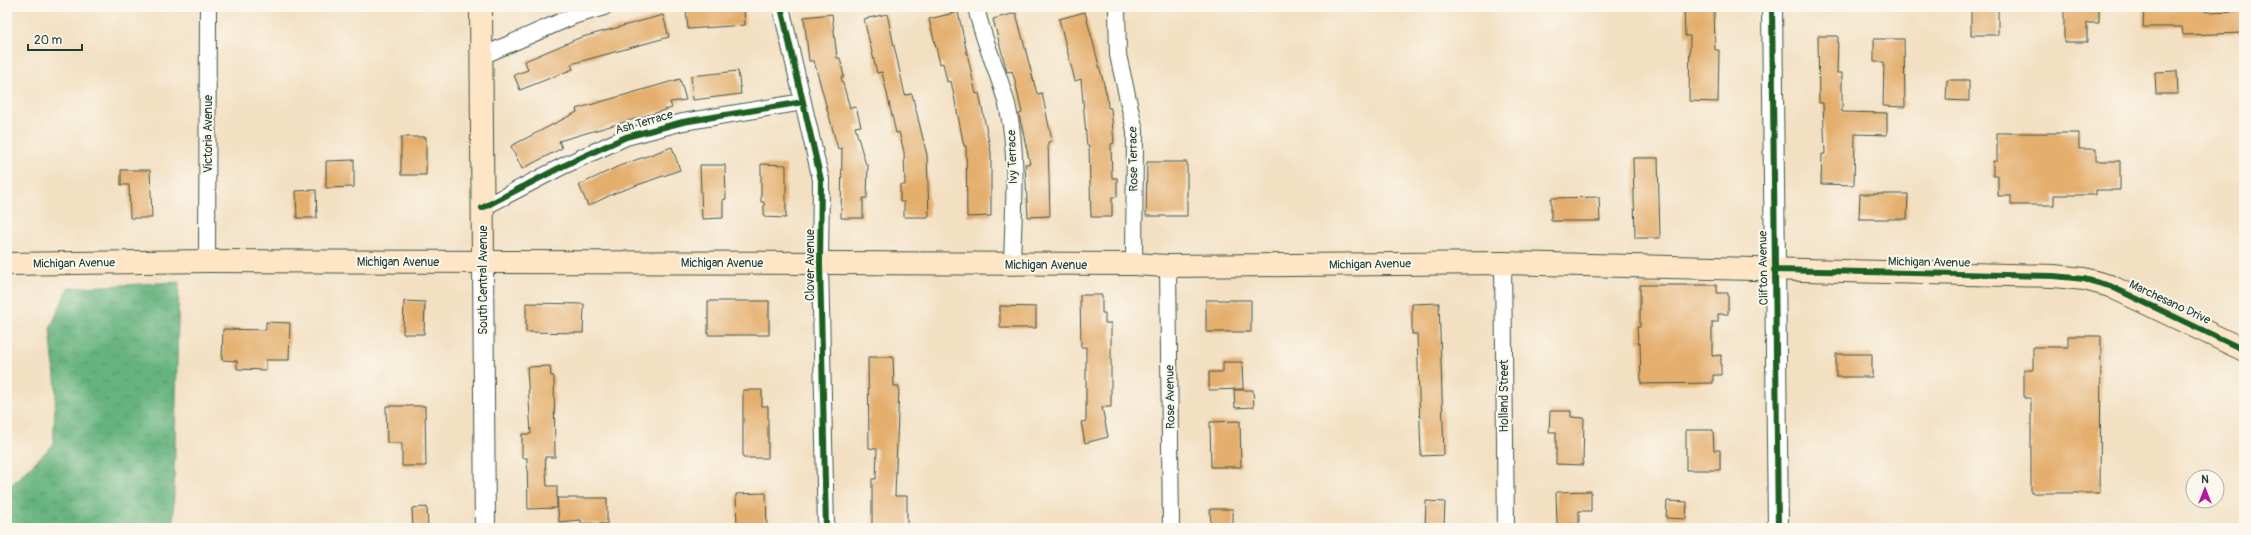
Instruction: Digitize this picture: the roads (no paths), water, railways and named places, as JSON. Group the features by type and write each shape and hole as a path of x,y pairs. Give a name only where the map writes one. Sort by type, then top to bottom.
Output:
{"main road":[{"name":"South Central Avenue","path":"482,7 482,262"},
{"name":"Michigan Avenue","path":"7,264 207,261 1012,265 1134,264 1168,266 1503,263 2054,276 2084,279"},
{"name":"Marchesano Drive","path":"2084,279 2110,286 2244,350"}],"street":[{"name":"Victoria Avenue","path":"207,261 208,7"},
{"path":"482,56 576,15 604,7"},
{"name":"Clover Avenue","path":"781,7 821,180 820,264 826,528"},
{"name":"Ivy Terrace","path":"976,7 979,23 1008,108 1013,145 1012,265"},
{"name":"Rose Terrace","path":"1117,7 1118,55 1135,131 1134,264"},
{"name":"Clifton Avenue","path":"1772,7 1778,528"},
{"name":"Ash Terrace","path":"482,208 563,166 626,137 683,122 803,102"},
{"name":"South Central Avenue","path":"482,262 485,528"},
{"name":"Holland Street","path":"1503,263 1506,528"},
{"name":"Rose Avenue","path":"1168,266 1172,528"}]}
